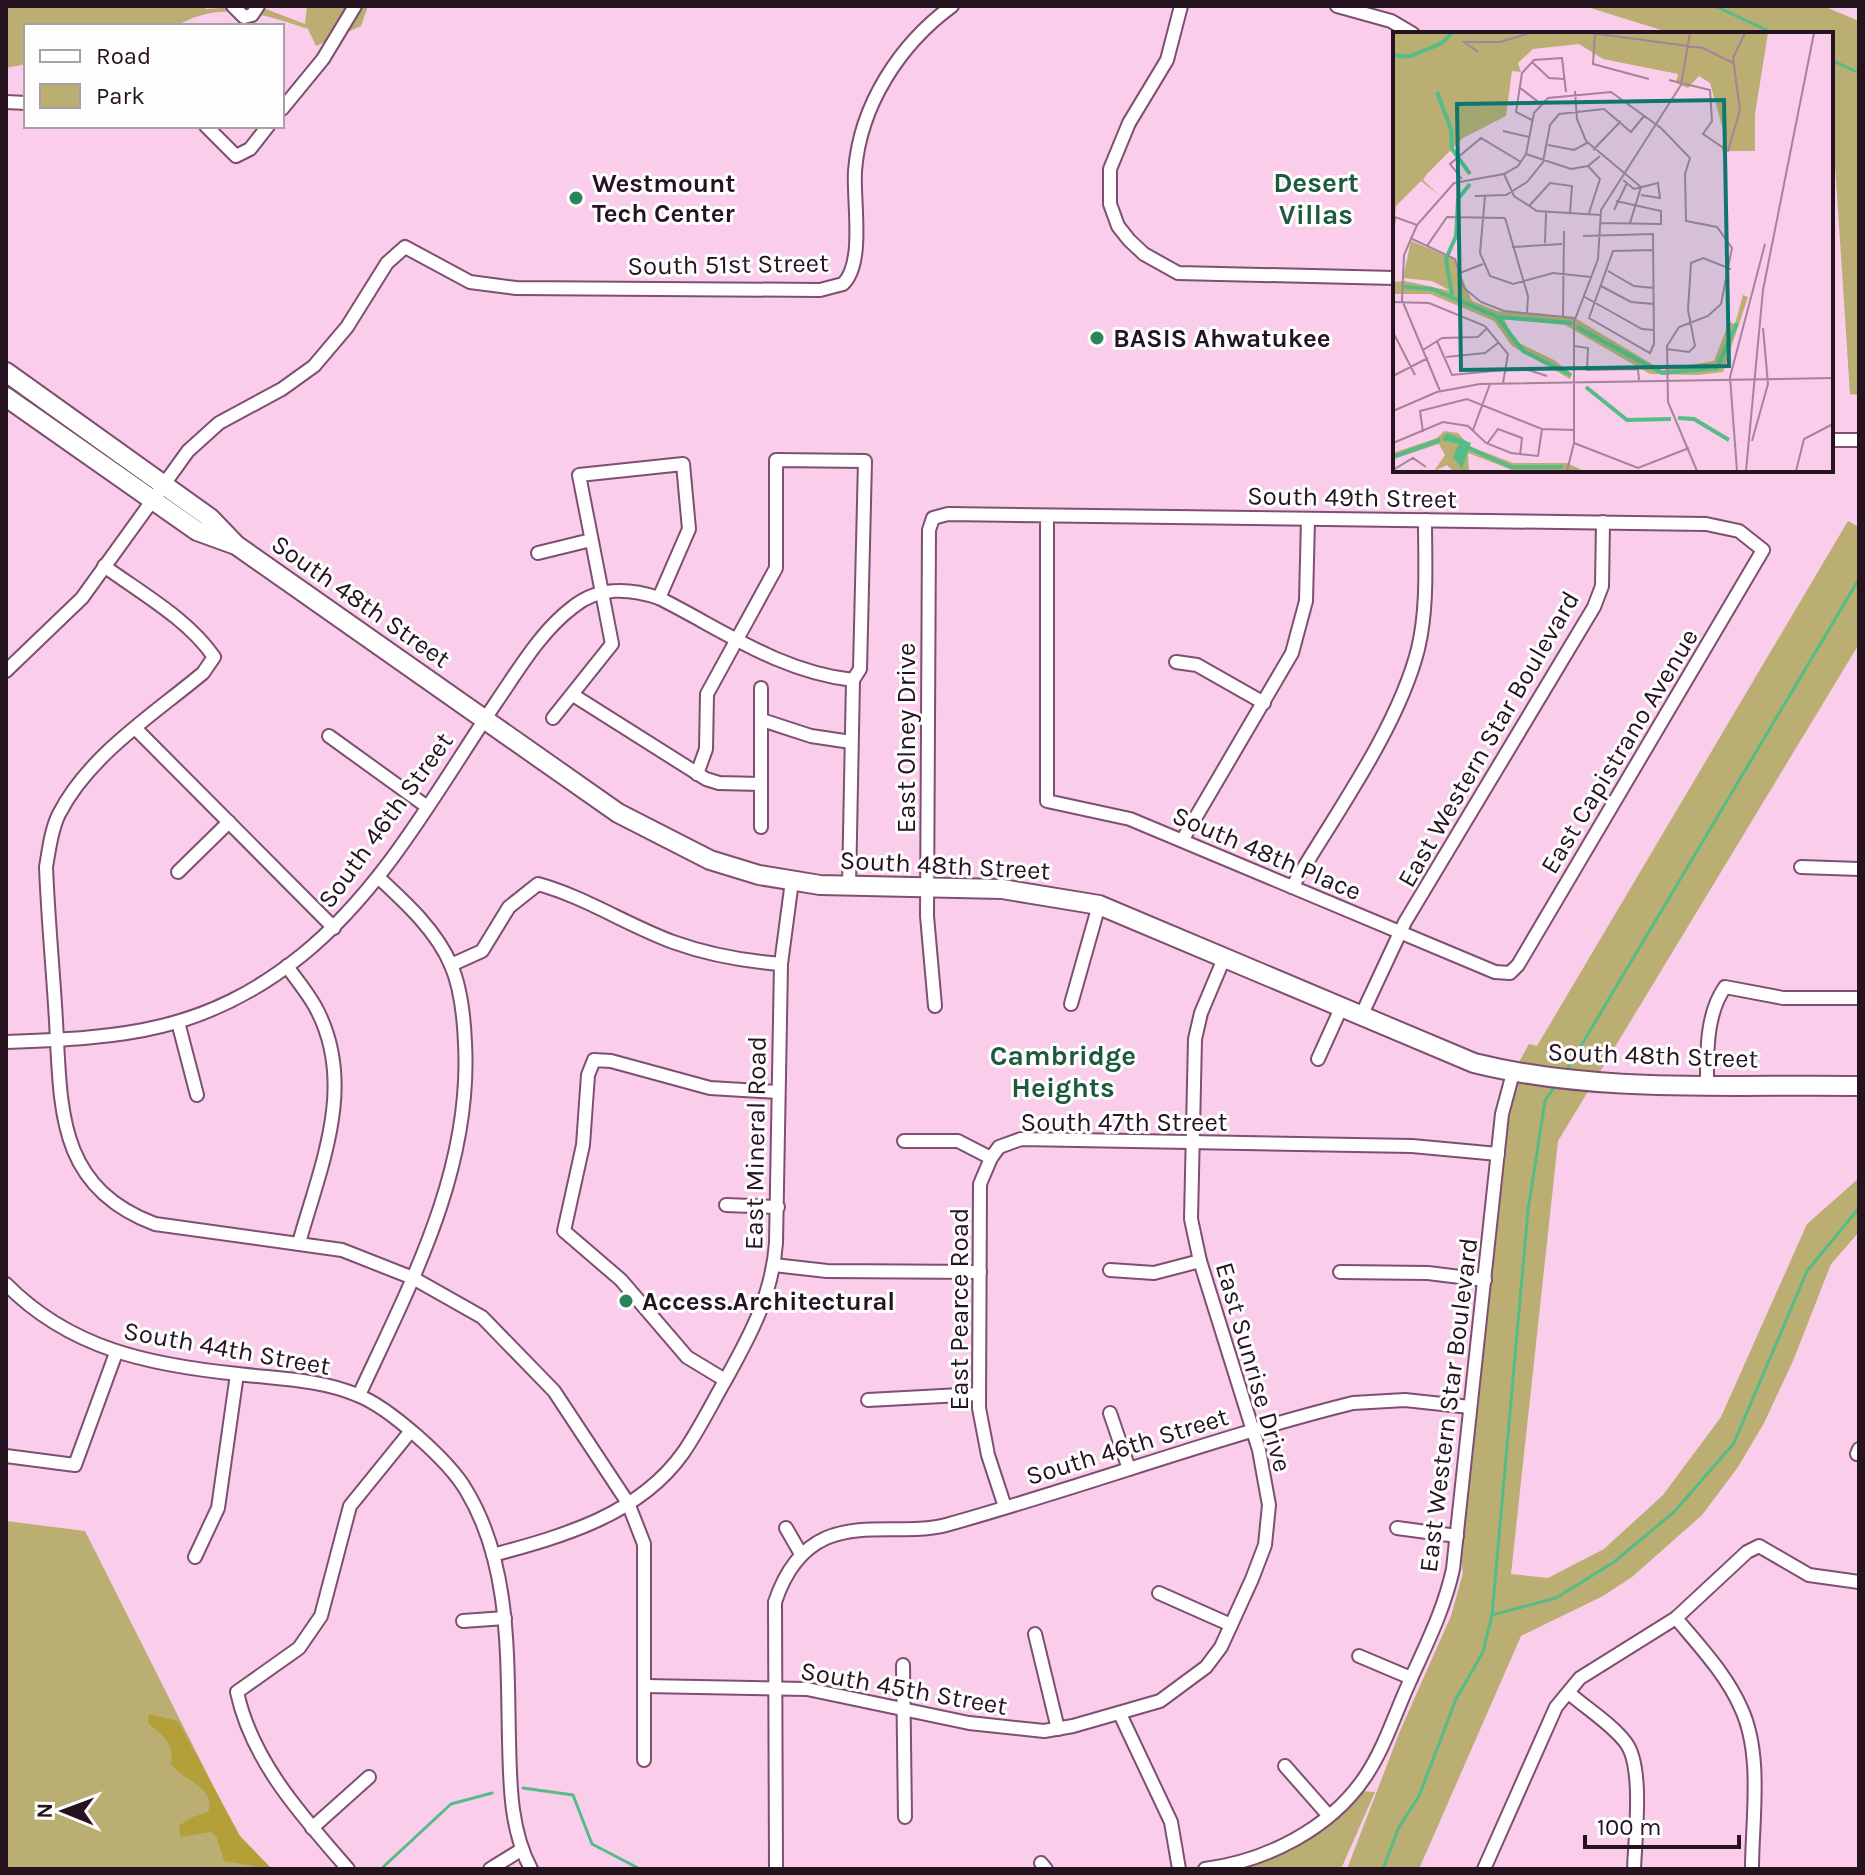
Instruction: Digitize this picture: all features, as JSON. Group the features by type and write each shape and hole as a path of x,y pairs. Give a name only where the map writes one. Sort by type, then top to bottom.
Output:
{"main road":[{"name":"South 48th Street","path":"6,372 164,483 210,518 236,545 485,719 648,831 710,860 792,881 849,887 927,887 1040,893 1099,905 1474,1063 1537,1078 1573,1082 1859,1086"},
{"name":"South 48th Street","path":"6,397 197,531 236,545"}],"street":[{"path":"233,6 244,17 252,15 258,6"},
{"path":"284,107 323,59 355,6"},
{"name":"South 51st Street","path":"164,483 188,451 219,423 282,389 314,366 347,327 387,263 405,247 470,282 516,288 820,290 843,284 854,267 855,170 869,112 906,48 952,6"},
{"path":"1181,6 1167,60 1129,123 1110,169 1108,185 1114,215 1129,240 1169,270 1189,274 1393,278"},
{"path":"1337,6 1391,21 1410,32"},
{"path":"208,128 236,156 250,149 266,128"},
{"path":"1833,440 1859,440"},
{"path":"697,774 706,749 707,694 776,568 776,460 865,461 860,669 853,680 849,887"},
{"path":"553,718 612,644 579,475 683,464 689,529 659,598"},
{"path":"6,671 82,598 164,483"},
{"name":"South 49th Street","path":"933,518 948,514 1722,526 1739,531 1763,550"},
{"name":"South 48th Place","path":"1047,516 1047,801 1130,819 1400,934 1495,972 1510,973"},
{"name":"East Olney Drive","path":"933,518 929,530 927,943 935,1006"},
{"path":"1183,839 1292,653 1302,627 1306,601 1308,519"},
{"path":"1292,887 1394,714 1409,679 1424,607 1425,520"},
{"name":"East Western Star Boulevard","path":"1362,1014 1400,934 1594,607 1602,586 1603,522"},
{"path":"538,553 591,540"},
{"name":"East Capistrano Avenue","path":"1510,973 1518,965 1763,550"},
{"path":"104,566 155,602 205,644 214,657 203,673 87,773 58,817 50,845 46,867 61,1112 79,1163 100,1193 128,1214 155,1224 192,1232 342,1250 413,1278 482,1317 554,1391 628,1503 644,1544 644,1760"},
{"path":"485,719 535,646 573,607 603,592 625,589 659,598 736,641 802,670 853,680"},
{"path":"1176,662 1197,665 1264,703"},
{"path":"761,688 761,827"},
{"path":"573,695 697,774 719,783 761,784"},
{"name":"South 46th Street","path":"6,1042 114,1037 178,1022 231,1002 287,966 334,928 378,877 485,719"},
{"path":"762,720 811,736 851,742"},
{"path":"136,729 334,928"},
{"path":"329,736 426,806"},
{"path":"178,872 229,822"},
{"path":"1801,867 1859,869"},
{"path":"359,1395 413,1278 446,1196 467,1083 464,1020 451,965 418,914 378,877"},
{"name":"East Mineral Road","path":"493,1555 574,1532 602,1520 628,1503 683,1454 757,1325 774,1265 778,1207 777,1092 781,964 792,881"},
{"path":"451,965 482,951 509,907 538,884 564,891 672,941 732,960 781,964"},
{"path":"1071,1004 1099,905"},
{"name":"East Sunrise Drive","path":"1058,1729 1160,1701 1206,1667 1221,1647 1265,1545 1269,1505 1252,1431 1200,1261 1191,1219 1195,1039 1201,1013 1225,956"},
{"path":"287,966 317,1009 335,1062 334,1117 299,1243"},
{"path":"1707,1084 1708,1041 1718,998 1725,987 1783,998 1859,998"},
{"path":"1318,1059 1342,1006"},
{"path":"178,1022 197,1095"},
{"path":"725,1380 687,1357 621,1280 564,1231 583,1145 588,1075 594,1060 611,1061 710,1088 777,1092"},
{"name":"East Western Star Boulevard","path":"1205,1869 1266,1853 1329,1816 1365,1778 1441,1613 1453,1569 1502,1114 1513,1073"},
{"name":"South 47th Street","path":"904,1141 958,1141 991,1158 999,1147 1021,1139 1412,1146 1498,1154"},
{"name":"East Pearce Road","path":"991,1158 980,1184 979,1394 982,1434 1005,1507"},
{"path":"726,1205 778,1207"},
{"path":"1110,1270 1154,1273 1200,1261"},
{"path":"774,1265 827,1271 980,1272"},
{"path":"1340,1272 1428,1273 1485,1280"},
{"name":"South 44th Street","path":"6,1285 46,1319 73,1336 116,1353 237,1374 294,1379 359,1395 436,1453 466,1490 493,1555 505,1618 510,1792 521,1850 531,1869"},
{"path":"6,1456 75,1465 116,1353"},
{"path":"195,1557 218,1508 237,1374"},
{"path":"868,1400 979,1394"},
{"name":"South 46th Street","path":"801,1554 826,1538 850,1532 942,1526 1319,1411 1376,1400 1470,1407"},
{"path":"1110,1413 1129,1469"},
{"path":"348,1869 280,1788 241,1711 237,1692 299,1648 314,1627 321,1616 339,1556 350,1506 410,1432"},
{"path":"776,1869 775,1602 783,1579 801,1554 786,1528"},
{"path":"1397,1528 1457,1536"},
{"path":"1484,1869 1556,1707 1580,1678 1676,1618 1747,1552 1759,1546 1809,1575 1859,1582"},
{"path":"1159,1593 1231,1625"},
{"path":"463,1621 505,1618"},
{"path":"1676,1618 1725,1678 1743,1712 1753,1771 1752,1869"},
{"path":"1035,1634 1058,1729"},
{"path":"1359,1656 1411,1678"},
{"path":"903,1665 905,1817"},
{"name":"South 45th Street","path":"645,1686 807,1689 1016,1730 1058,1729"},
{"path":"1569,1693 1625,1742 1632,1752 1635,1772 1634,1869"},
{"path":"1120,1714 1171,1822 1179,1869"},
{"path":"1285,1766 1329,1816"},
{"path":"312,1828 369,1777"},
{"path":"490,1869 521,1850"}],"green space":[{"path":"6,6 207,6 205,9 258,6 305,24 307,6 368,6 361,26 316,46 308,29 242,12 209,13 181,24 24,24 24,64 6,68"},
{"path":"1584,6 1823,6 1859,21 1859,395 1850,394 1833,134 1833,32 1668,32"},
{"path":"1848,521 1859,527 1859,644 1558,1141 1511,1574 1548,1578 1604,1549 1663,1495 1721,1417 1807,1224 1859,1178 1859,1232 1831,1264 1793,1361 1764,1423 1738,1467 1702,1515 1632,1577 1603,1596 1521,1636 1419,1869 1347,1869 1400,1731 1451,1616 1463,1573 1457,1536 1513,1073 1529,1044 1537,1046"},
{"path":"6,1521 85,1531 238,1835 269,1869 6,1869"},
{"path":"1361,1791 1375,1792 1341,1869 1237,1869 1273,1858 1306,1841 1336,1819"}],"shaded area":[{"path":"149,1714 178,1721 240,1836 272,1869 224,1861 217,1838 211,1832 181,1837 179,1826 190,1818 208,1812 207,1796 171,1764 169,1745 148,1723"}],"waterway":[{"path":"1715,6 1771,32"},
{"path":"1833,61 1859,73"},
{"path":"1566,1071 1859,579"},
{"path":"1383,1869 1398,1829 1419,1796 1456,1699 1483,1652 1492,1615 1528,1210 1545,1101 1557,1083"},
{"path":"1492,1615 1556,1598 1614,1562 1675,1511 1734,1443 1807,1271 1859,1208"},
{"path":"523,1788 573,1795 592,1844 640,1869"},
{"path":"381,1869 451,1804 492,1793"}],"place":[{"name":"Westmount Tech Center","path":"576,198"},
{"name":"BASIS Ahwatukee","path":"1097,338"},
{"name":"Access.Architectural","path":"626,1301"}],"district":[{"name":"Desert Villas","path":"1316,198"},
{"name":"Cambridge Heights","path":"1063,1071"}]}
